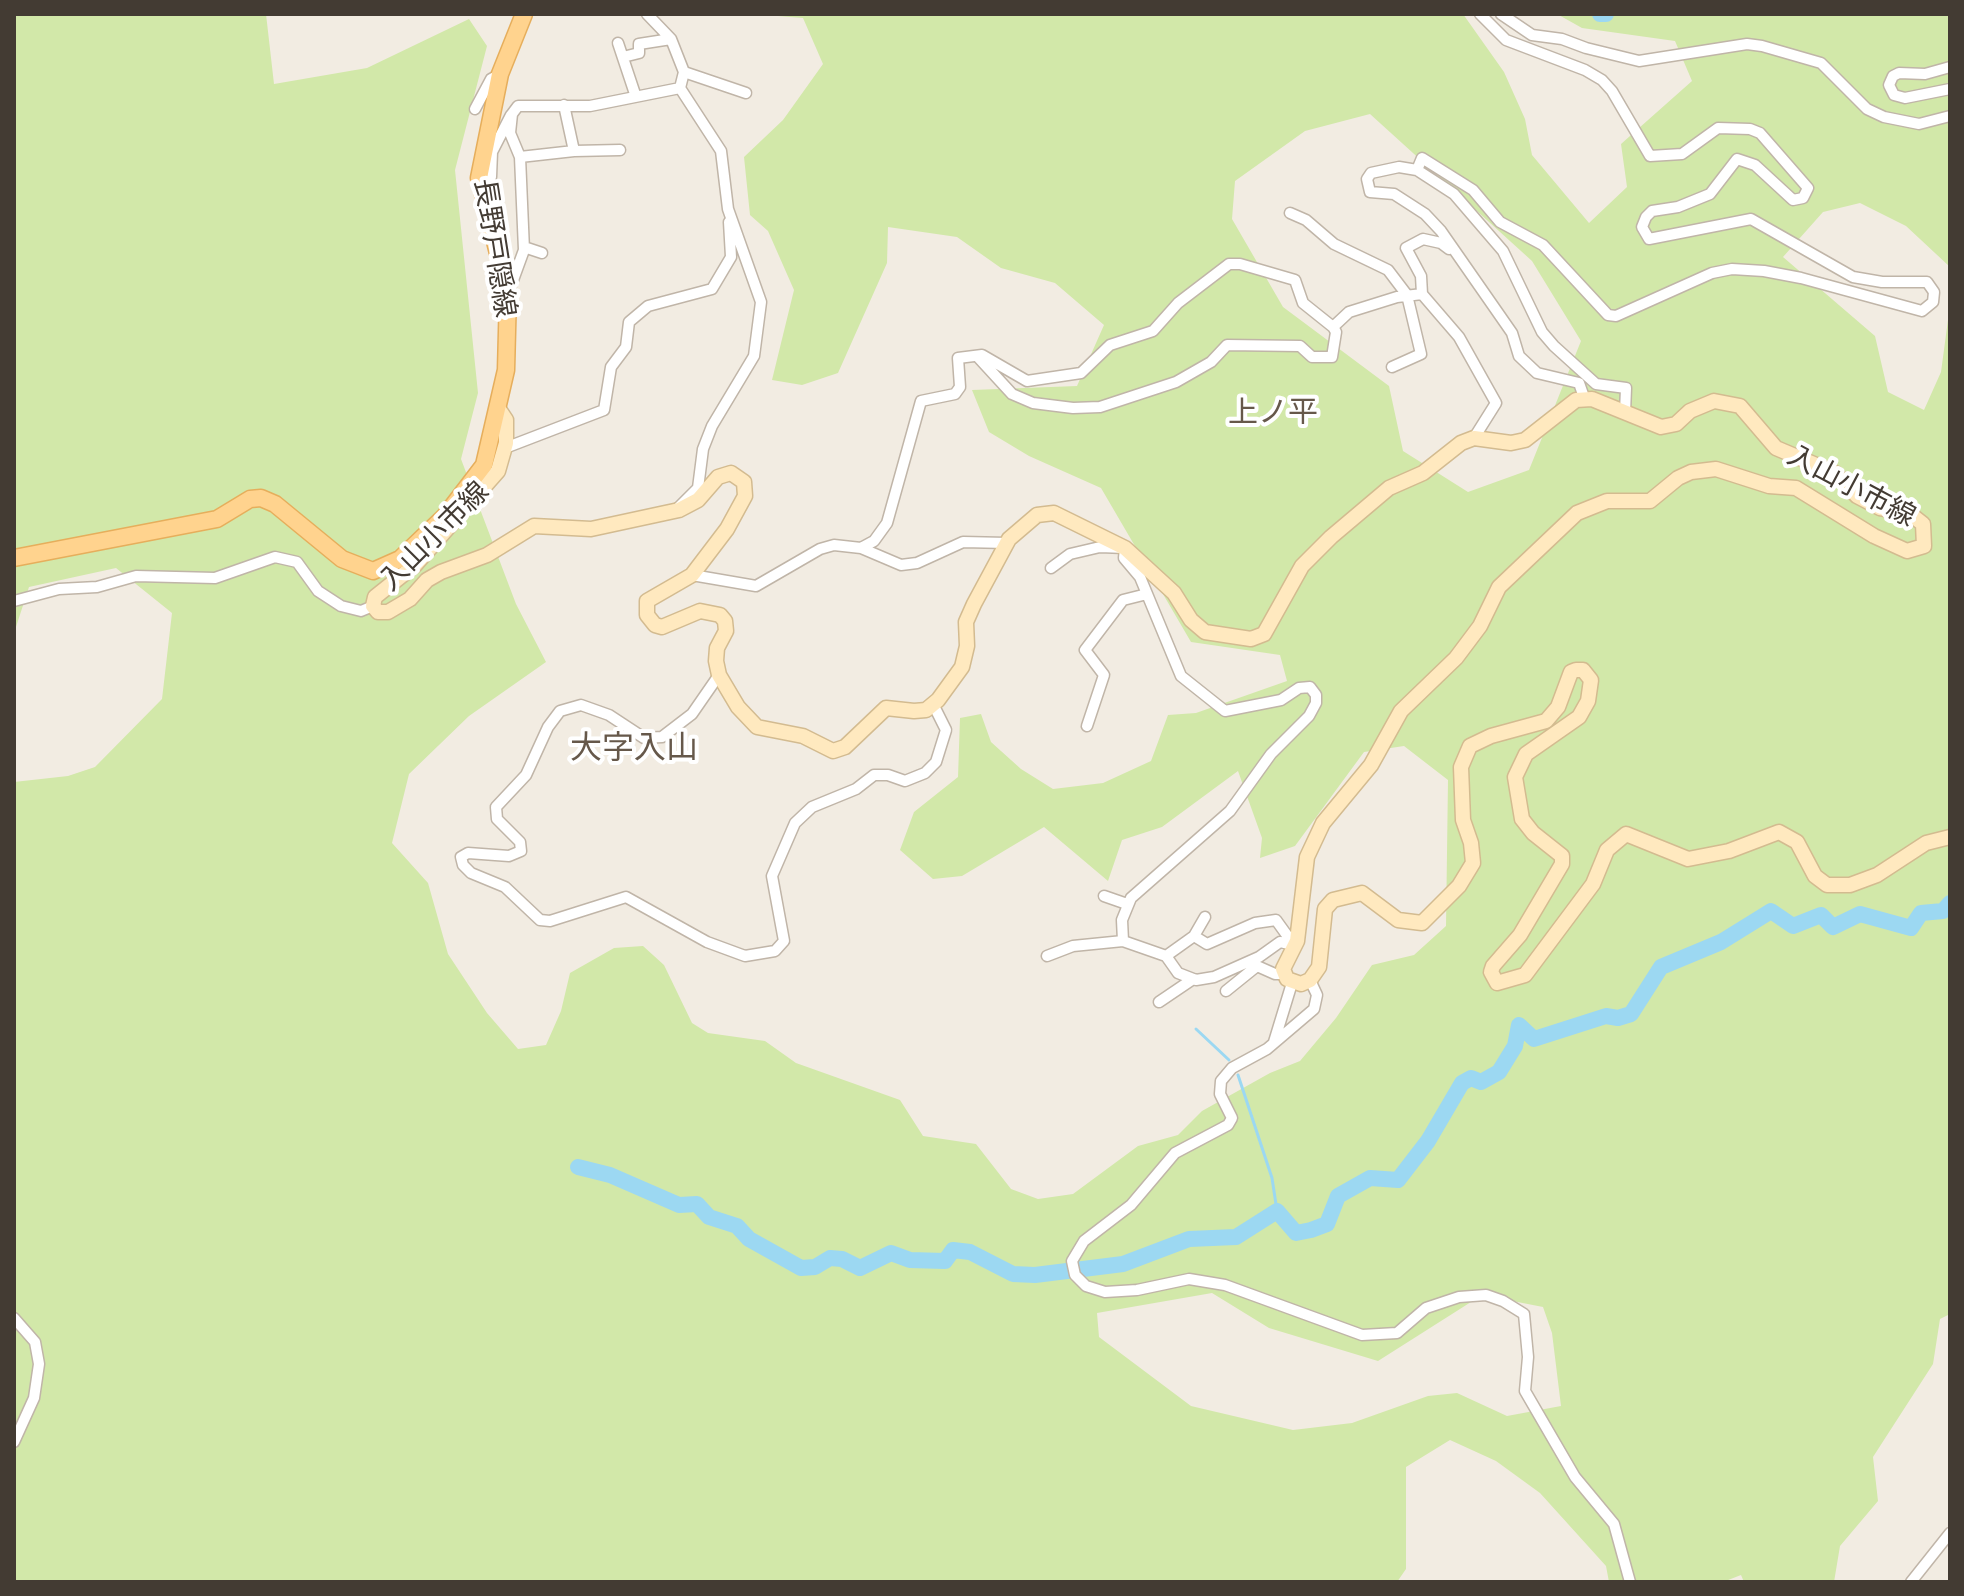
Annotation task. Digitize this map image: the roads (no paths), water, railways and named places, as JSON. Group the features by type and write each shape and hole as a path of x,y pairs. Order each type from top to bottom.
{"main road":[{"name":"長野戸隠線","path":"14,558 217,519 250,499 261,498 282,509 342,559 364,570 381,570 400,559 470,487 487,457 508,348 508,293 481,183 483,146 500,74 524,14"},
{"name":"入山小市線","path":"1288,978 1286,957 1294,945 1307,857 1323,823 1371,765 1401,711 1456,658 1472,637 1499,587 1577,513 1607,501 1650,501 1678,478 1691,472 1716,469 1769,486 1796,488 1874,536 1907,551 1924,546 1923,524 1909,513 1880,508 1857,496 1835,473 1776,448 1740,406 1714,401 1690,411 1676,424 1661,427 1585,400"},
{"path":"719,675 738,707 757,727 803,736 833,751 845,747 886,708 914,711 933,704 962,667 967,646 966,622 1007,543 1022,525 1046,512 1125,548 1174,593 1191,620 1205,632 1251,639 1264,634 1302,566 1389,488 1423,473 1474,438 1511,443 1525,440 1565,406 1585,400"},
{"name":"入山小市線","path":"498,408 506,420 505,448 498,471 482,493 415,565 375,597 373,606 378,612 388,612 410,599 434,576 487,555 534,526 591,529 679,510 698,500 718,477 731,473 744,482 745,496 727,529 692,575 647,601 647,615 655,625 662,627 700,611 720,615 726,631 717,648 719,675"},
{"path":"1288,978 1310,980 1319,967 1325,909 1333,900 1362,893 1398,920 1422,923 1459,886 1473,863 1471,843 1463,820 1461,767 1470,746 1491,736 1546,721 1558,707 1571,672 1576,670 1583,670 1591,680 1588,701 1579,717 1526,754 1515,777 1522,819 1533,833 1562,856 1562,864 1520,935 1493,966 1491,972 1497,983 1525,975 1593,884 1607,850 1626,834 1688,859 1743,846 1779,832 1797,842 1815,876 1827,885 1850,885 1877,875 1926,843 1950,837"}],"street":[{"path":"505,448 604,410 611,367 626,347 629,322 648,306 712,289 731,257 721,151 680,88 684,72 671,39 647,14"},
{"path":"1417,170 1422,158 1473,190 1500,222 1543,245 1608,315 1616,316 1712,273 1732,269 1801,278 1922,311 1933,302 1934,292 1927,282 1882,282 1853,277 1751,219 1649,239 1642,227 1652,211 1678,207 1710,194 1737,159 1755,165 1793,200 1803,198 1808,188 1760,133 1750,129 1718,128 1682,154 1650,156 1602,80 1585,70 1506,40 1480,14"},
{"path":"1501,14 1532,35 1562,39 1639,61 1747,44 1762,46 1821,63 1867,109 1884,117 1919,124 1950,116"},
{"path":"623,57 639,53 639,44 671,39"},
{"path":"618,43 635,94"},
{"path":"1950,67 1925,74 1899,73 1893,76 1889,85 1894,95 1905,98 1950,89"},
{"path":"684,72 746,93"},
{"path":"475,109 491,79 500,74"},
{"path":"481,183 491,177 492,152 518,106 590,106 635,94 644,96 680,88"},
{"path":"564,105 574,151"},
{"path":"508,293 524,247 520,157 510,133 512,114"},
{"path":"520,157 620,150"},
{"path":"1585,400 1579,383 1537,373 1519,356 1512,333 1456,250 1425,214 1394,194 1370,192 1367,179 1371,173 1399,167 1417,170 1454,194 1503,251 1542,332 1554,346 1596,384 1626,388 1625,413"},
{"path":"679,510 678,505 698,488 703,449 712,426 754,356 761,302 728,209"},
{"path":"1290,213 1306,220 1334,244 1388,270 1407,295 1421,354 1392,367"},
{"path":"1456,250 1423,239 1406,248 1421,276 1422,294 1459,337 1496,403 1474,438"},
{"path":"524,247 542,253"},
{"path":"861,548 874,541 887,523 916,410 921,401 955,394 960,387 958,358 974,353 1027,381 1081,373 1110,345 1153,331 1178,303 1229,264 1240,264 1295,280 1303,303 1336,332 1332,357 1312,357 1300,346 1227,345 1211,362 1176,382 1100,407 1073,408 1033,403 1012,394 974,353"},
{"path":"1333,327 1349,312 1407,295 1422,294"},
{"path":"692,575 756,586 820,549 834,545 861,548 894,564 908,565 963,542 1007,543"},
{"path":"1051,568 1070,554 1100,547 1125,548 1124,558 1140,577 1181,676 1225,711 1281,700 1299,688 1310,687 1316,695 1316,703 1271,754 1230,811 1127,904 1122,920 1123,941"},
{"path":"14,601 59,589 97,587 136,576 215,578 275,557 297,562 318,591 341,606 361,611 373,606"},
{"path":"1087,726 1104,675 1085,650 1123,600 1147,594"},
{"path":"719,675 692,714 662,737 644,738 609,715 581,705 560,711 548,727 531,768 496,807 497,819 516,837 521,851 509,856 468,853 461,857 463,865 471,873 505,887 540,920 550,921 626,897 707,942 745,956 775,951 783,945 783,933 773,892 773,869 795,823 812,807 856,789 874,775 888,775 905,781 925,773 936,762 946,730 933,704"},
{"path":"1104,896 1127,904"},
{"path":"1166,956 1194,936 1205,917"},
{"path":"1194,936 1207,944 1255,923 1276,920 1294,945"},
{"path":"1047,956 1073,946 1123,941 1166,956 1178,973 1193,979 1214,977 1248,962 1280,942 1294,945"},
{"path":"1226,991 1257,966 1288,978 1273,1044"},
{"path":"1159,1002 1193,979"},
{"path":"1310,980 1317,995 1314,1009 1273,1044 1232,1068 1221,1081 1220,1094 1232,1118 1228,1125 1175,1153 1131,1205 1084,1241 1072,1261 1075,1275 1086,1286 1105,1292 1137,1290 1189,1279 1225,1285 1362,1335 1397,1333 1426,1308 1459,1297 1486,1295 1503,1301 1524,1314 1528,1357 1525,1391 1575,1477 1614,1524 1630,1582"},
{"path":"14,1318 35,1342 39,1364 34,1398 14,1442"},
{"path":"1911,1582 1950,1533"}],"waterway":[{"path":"1600,14 1606,14"},
{"path":"578,1167 610,1175 679,1205 697,1204 709,1217 737,1226 749,1239 801,1268 815,1267 830,1258 842,1259 860,1268 891,1253 910,1260 945,1261 953,1250 970,1252 1013,1274 1035,1275 1123,1264 1189,1239 1236,1237 1277,1211 1296,1233 1327,1224 1338,1196 1370,1178 1398,1180 1428,1141 1462,1083 1471,1078 1481,1082 1499,1072 1515,1046 1519,1025 1534,1039 1606,1016 1618,1018 1631,1014 1661,967 1721,942 1771,911 1793,926 1821,915 1833,927 1860,914 1911,928 1921,913 1943,911 1950,903"},
{"path":"1196,1029 1229,1060"},
{"path":"1238,1075 1272,1178 1277,1211"}],"district":[{"name":"上ノ平","path":"1273,414"},
{"name":"大字入山","path":"634,749"}]}
